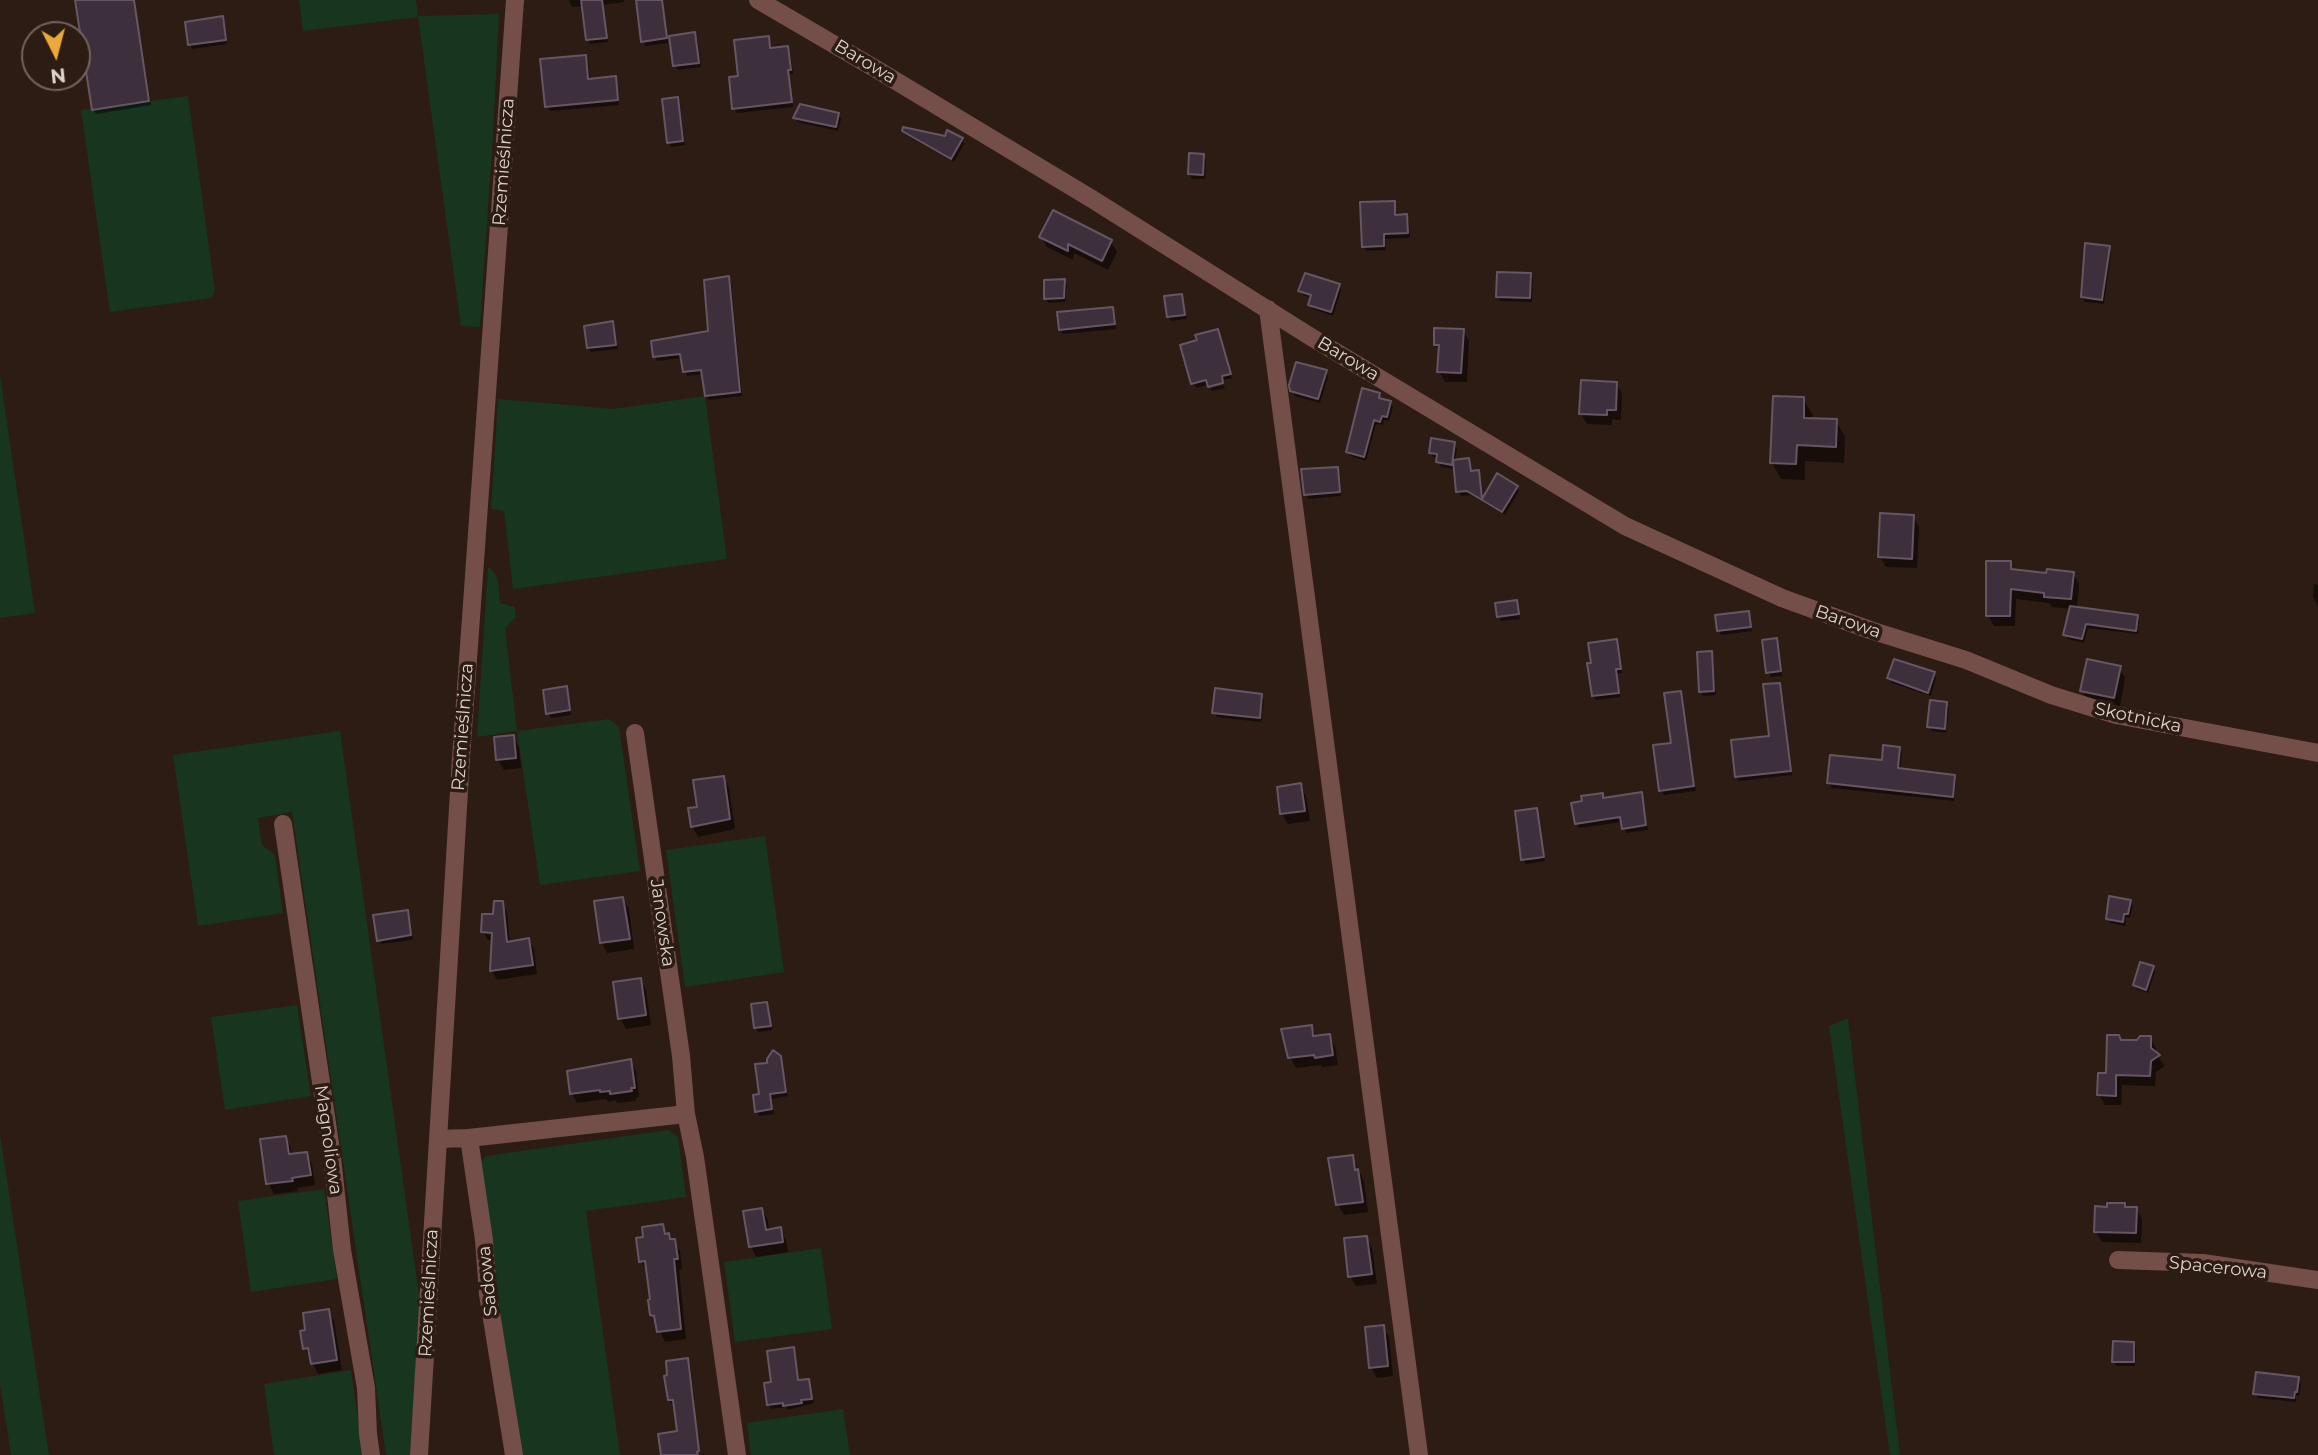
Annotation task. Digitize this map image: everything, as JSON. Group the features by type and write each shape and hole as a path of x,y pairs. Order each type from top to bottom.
{"street":[{"name":"Rzemieślnicza","path":"419,1455 461,758 515,0"},
{"name":"Barowa","path":"758,0 1081,192 1625,526 1782,598 1870,630 1966,660"},
{"path":"1268,309 1419,1455"},
{"name":"Skotnicka","path":"1966,660 2051,695 2116,715 2318,753"},
{"name":"Janowska","path":"635,733 681,1056 686,1114 695,1157 737,1455"},
{"name":"Magnoliowa","path":"283,824 332,1157 342,1250 366,1388 371,1455"},
{"path":"438,1139 469,1138 686,1114"},
{"name":"Sadowa","path":"469,1138 484,1240 490,1307 514,1455"},
{"name":"Spacerowa","path":"2118,1260 2203,1263 2318,1280"}],"green space":[{"path":"299,0 416,0 418,16 499,14 480,327 461,326 418,17 303,31"},
{"path":"188,96 215,291 211,298 110,312 81,110"},
{"path":"0,375 35,613 0,618"},
{"path":"705,396 727,559 513,589 504,511 491,509 498,399 613,409"},
{"path":"488,567 497,578 500,603 515,607 516,617 505,628 517,731 477,737"},
{"path":"609,719 619,727 640,871 540,885 517,731"},
{"path":"340,731 420,1302 410,1455 386,1455 292,812 258,818 262,845 275,855 283,913 198,926 173,755"},
{"path":"765,836 784,972 685,987 666,850"},
{"path":"297,1005 311,1096 225,1110 211,1017"},
{"path":"1848,1018 1900,1455 1890,1455 1829,1026"},
{"path":"669,1130 678,1137 686,1197 586,1211 620,1455 520,1455 480,1164 486,1156"},
{"path":"0,1134 49,1455 11,1455 0,1385"},
{"path":"324,1189 337,1279 251,1292 238,1201"},
{"path":"821,1248 832,1329 735,1342 724,1262"},
{"path":"351,1370 363,1455 274,1455 264,1384"},
{"path":"843,1409 850,1455 751,1455 747,1423"}],"building":[{"path":"75,0 134,0 149,101 92,110 89,91 91,21 78,21"},
{"path":"581,0 602,0 607,38 586,40"},
{"path":"636,0 662,0 667,38 641,42"},
{"path":"223,16 226,40 188,45 185,22"},
{"path":"695,32 699,63 673,66 669,36"},
{"path":"769,36 770,48 788,46 792,102 732,109 729,77 738,76 734,40"},
{"path":"586,55 588,79 616,76 618,100 545,107 540,59"},
{"path":"678,97 683,141 667,143 662,99"},
{"path":"800,104 839,113 836,127 793,118"},
{"path":"903,127 945,136 947,130 963,138 951,159 902,131"},
{"path":"1189,153 1204,154 1203,175 1188,174"},
{"path":"1395,201 1395,215 1407,214 1408,233 1384,234 1384,246 1362,247 1360,202"},
{"path":"1053,210 1112,240 1102,261 1068,244 1068,251 1039,237"},
{"path":"2085,243 2110,246 2102,300 2081,297"},
{"path":"1497,272 1531,273 1530,298 1496,297"},
{"path":"1305,273 1340,284 1331,312 1308,305 1311,295 1298,291"},
{"path":"729,276 740,392 705,396 701,370 683,372 680,354 653,357 651,341 708,331 704,280"},
{"path":"1065,279 1064,298 1044,299 1044,280"},
{"path":"1182,294 1185,315 1167,317 1164,296"},
{"path":"1113,307 1115,324 1059,330 1057,312"},
{"path":"613,321 616,345 587,348 584,326"},
{"path":"1434,328 1464,329 1461,373 1437,372 1439,345 1434,345"},
{"path":"1218,329 1231,374 1222,376 1223,383 1208,387 1206,380 1191,384 1180,345 1197,340 1195,335"},
{"path":"1296,362 1327,370 1318,399 1290,391 1289,385"},
{"path":"1581,380 1617,382 1616,410 1607,410 1607,415 1579,414"},
{"path":"1362,388 1380,393 1379,398 1391,401 1387,417 1382,416 1380,422 1374,420 1364,457 1346,452"},
{"path":"1773,396 1804,397 1804,418 1837,419 1836,447 1797,445 1796,464 1770,463"},
{"path":"1431,438 1455,442 1452,465 1436,462 1437,454 1429,453"},
{"path":"1469,458 1471,471 1479,470 1482,499 1497,473 1518,486 1502,512 1467,491 1456,492 1453,460"},
{"path":"1338,467 1340,492 1304,495 1301,469"},
{"path":"1880,513 1914,515 1912,559 1878,557"},
{"path":"1986,561 2011,561 2011,569 2046,573 2047,569 2074,572 2071,599 2044,597 2044,593 2011,589 2010,616 1986,616"},
{"path":"1517,600 1519,614 1497,617 1495,603"},
{"path":"2070,606 2138,615 2136,631 2086,624 2082,639 2063,635"},
{"path":"1749,611 1751,627 1717,631 1715,615"},
{"path":"1777,638 1781,671 1766,673 1762,640"},
{"path":"1617,639 1621,669 1616,669 1619,693 1592,696 1587,663 1591,663 1588,643"},
{"path":"1712,651 1714,691 1699,692 1697,652"},
{"path":"1894,659 1935,672 1928,693 1887,678"},
{"path":"2087,659 2121,666 2114,698 2080,691"},
{"path":"1780,683 1791,771 1735,777 1731,740 1769,736 1763,684"},
{"path":"567,686 570,710 546,714 543,690"},
{"path":"1215,688 1262,694 1260,718 1212,713"},
{"path":"1681,691 1694,786 1659,791 1653,745 1671,743 1664,693"},
{"path":"1930,700 1947,702 1945,729 1927,727"},
{"path":"514,735 516,758 496,760 494,737"},
{"path":"1883,745 1900,747 1898,768 1955,775 1953,797 1827,783 1830,755 1882,760"},
{"path":"724,776 730,819 691,827 688,808 697,807 693,780"},
{"path":"1301,783 1305,811 1280,814 1277,787"},
{"path":"1642,792 1646,825 1622,829 1620,817 1575,824 1571,803 1582,801 1581,796 1603,793 1603,798"},
{"path":"1537,808 1544,857 1521,860 1515,811"},
{"path":"2109,896 2131,900 2123,922 2106,919"},
{"path":"623,897 630,939 600,943 594,901"},
{"path":"494,901 503,901 507,942 529,938 533,965 490,971 492,933 481,932 482,914 493,914"},
{"path":"408,910 411,935 377,941 373,915"},
{"path":"2140,962 2154,966 2146,990 2133,985"},
{"path":"641,978 646,1015 618,1019 613,982"},
{"path":"767,1002 771,1026 754,1028 751,1004"},
{"path":"1312,1025 1313,1036 1330,1034 1333,1055 1288,1058 1281,1029"},
{"path":"2107,1035 2119,1035 2121,1040 2137,1040 2140,1036 2151,1036 2151,1048 2160,1055 2151,1061 2150,1076 2116,1075 2116,1096 2097,1095 2098,1073 2106,1073"},
{"path":"773,1050 781,1056 786,1092 770,1094 772,1109 755,1112 753,1095 759,1094 755,1064 767,1063"},
{"path":"631,1059 635,1088 631,1088 632,1091 610,1094 610,1091 600,1090 570,1094 567,1071"},
{"path":"286,1136 289,1154 307,1152 311,1175 292,1178 293,1181 266,1184 260,1139"},
{"path":"1353,1155 1363,1202 1336,1205 1328,1158"},
{"path":"2107,1203 2125,1203 2125,1207 2137,1207 2136,1233 2094,1232 2095,1206 2107,1207"},
{"path":"762,1208 766,1230 781,1227 783,1242 749,1247 743,1211"},
{"path":"663,1224 665,1234 669,1233 670,1239 675,1239 678,1259 674,1259 681,1329 657,1332 654,1316 650,1315 645,1261 639,1262 636,1238 643,1237 642,1227"},
{"path":"1367,1236 1372,1274 1348,1277 1344,1238"},
{"path":"329,1309 337,1360 311,1364 308,1348 303,1349 300,1331 305,1330 303,1313"},
{"path":"1384,1325 1388,1366 1369,1368 1365,1327"},
{"path":"2113,1341 2134,1342 2134,1362 2112,1362"},
{"path":"794,1347 798,1380 809,1379 812,1399 783,1406 783,1403 767,1405 764,1383 771,1382 767,1351"},
{"path":"688,1358 698,1455 661,1455 658,1434 677,1431 673,1400 668,1400 664,1376 667,1375 666,1361"},
{"path":"2256,1372 2299,1377 2294,1398 2253,1394"}]}
